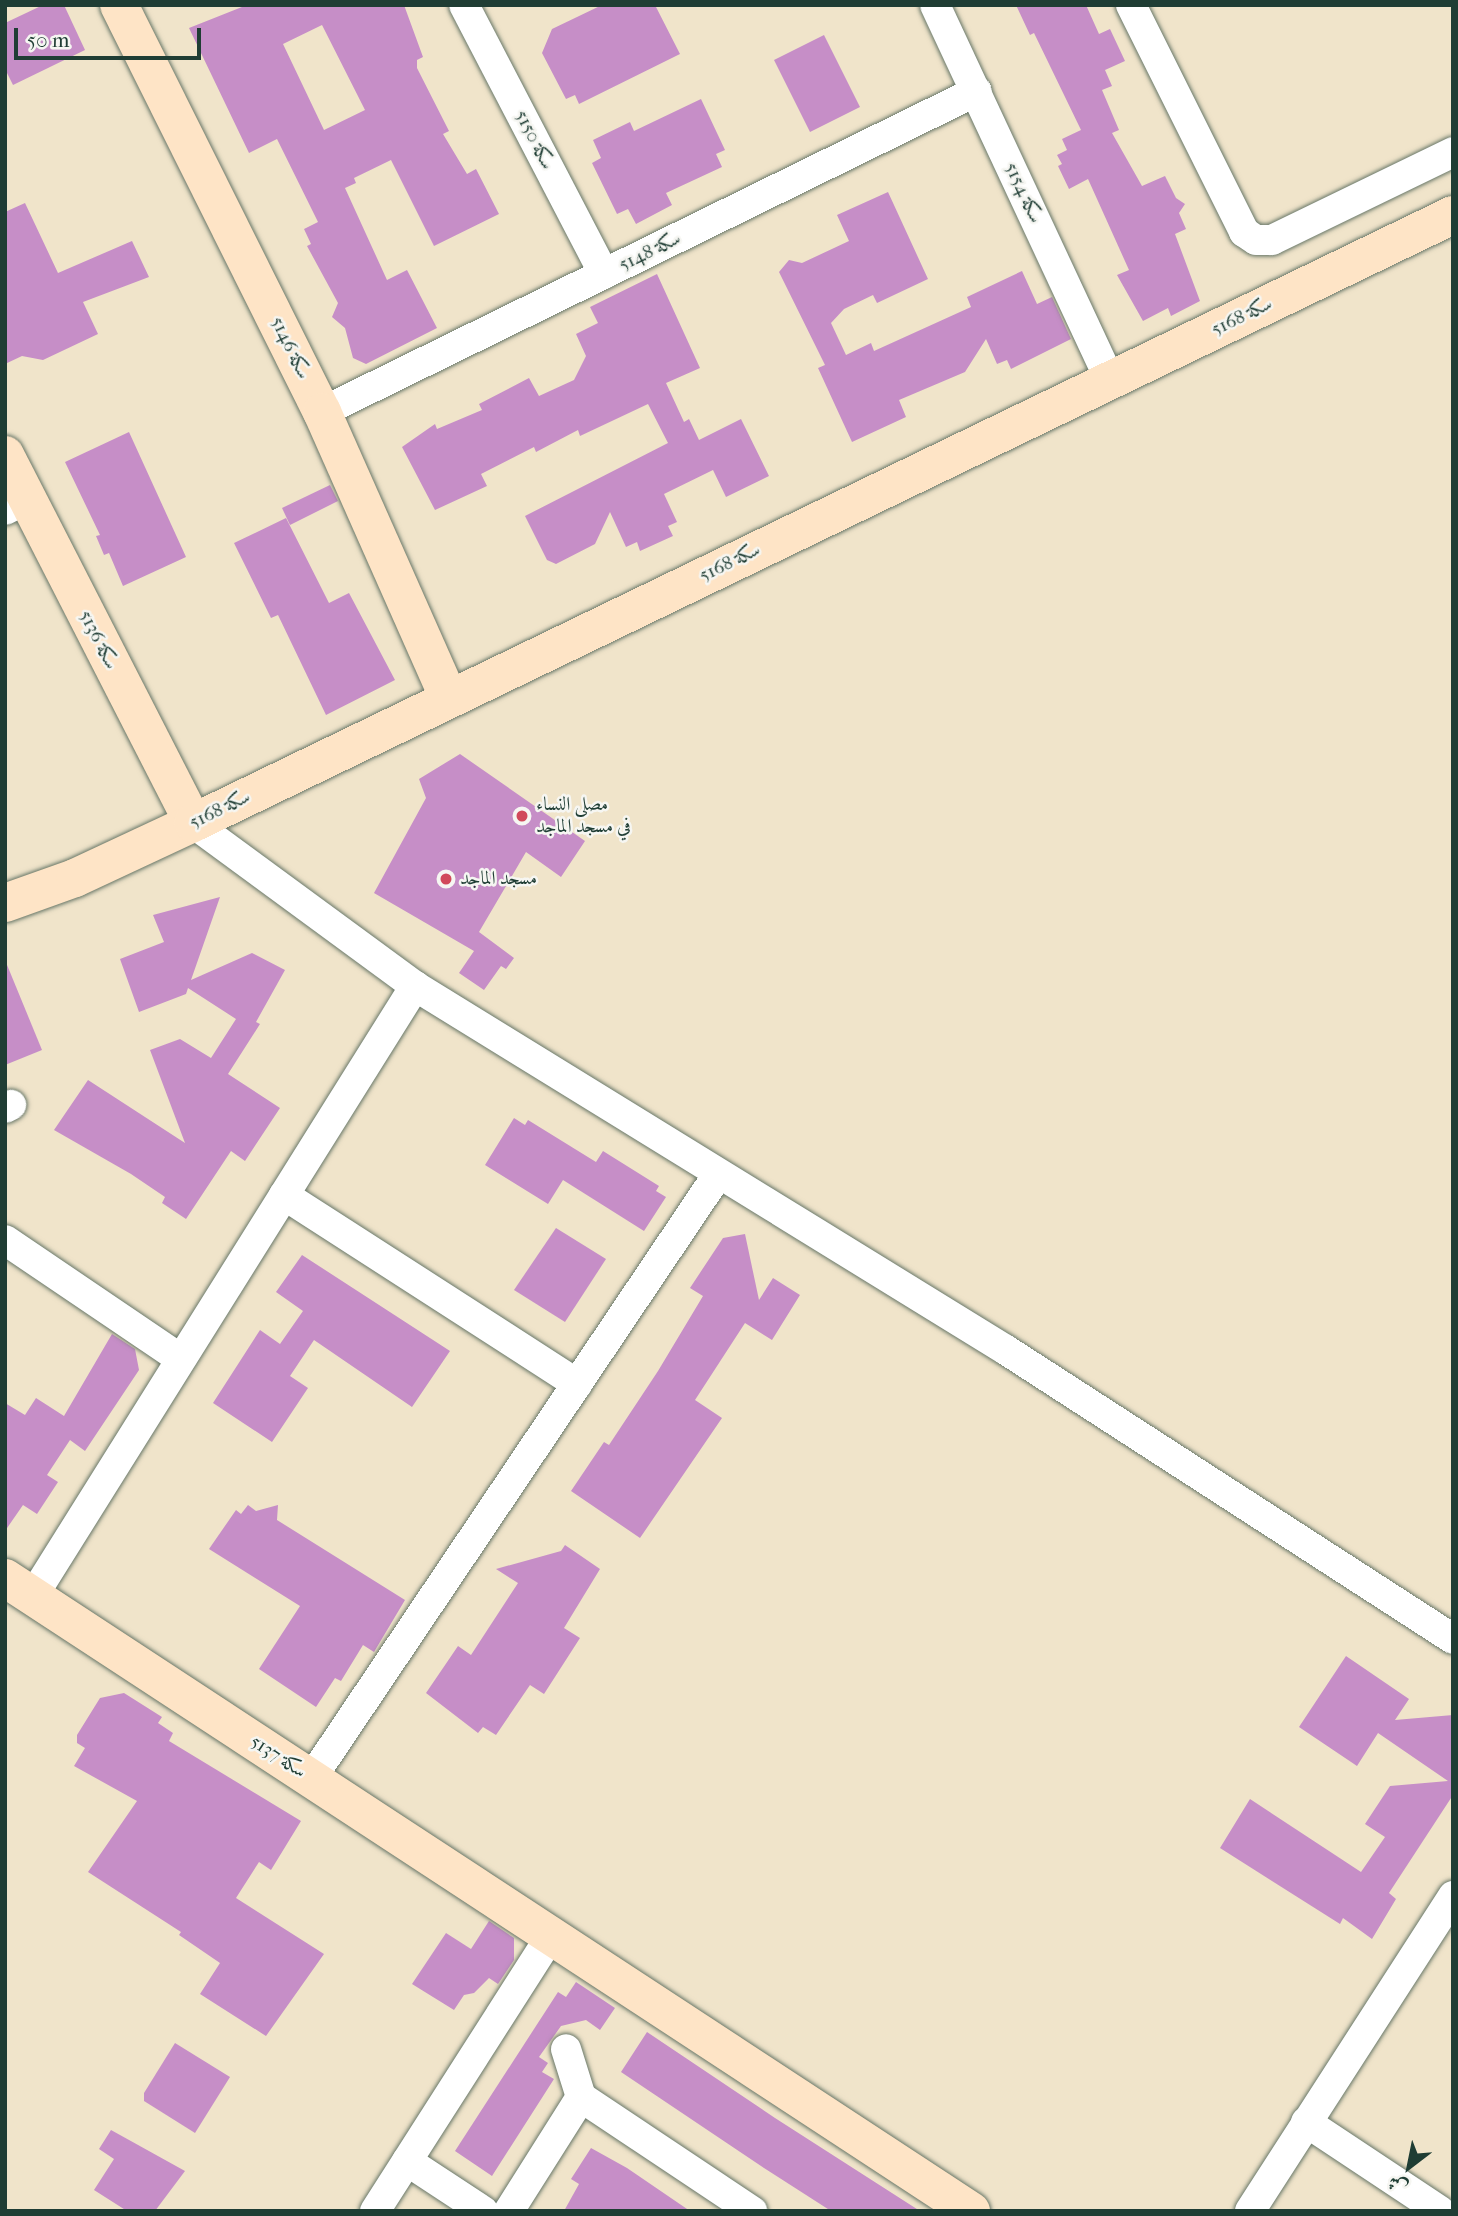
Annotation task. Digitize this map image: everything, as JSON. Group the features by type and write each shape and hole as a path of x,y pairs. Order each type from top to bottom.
{"street":[{"name":"سكة 5146","path":"119,5 322,412 449,698"},
{"name":"سكة 5154","path":"935,5 1110,381"},
{"path":"1131,5 1244,232 1256,240 1272,240 1453,152"},
{"name":"سكة 5150","path":"474,8 604,274"},
{"name":"سكة 5148","path":"322,412 977,91"},
{"name":"سكة 5168","path":"5,904 75,878 193,823 1453,215"},
{"name":"سكة 5136","path":"5,455 15,505 193,823"},
{"path":"193,823 415,986 717,1176 1006,1350 1453,1639"},
{"path":"19,1587 181,1359 415,986"},
{"path":"311,1779 717,1176"},
{"path":"284,1195 577,1384"},
{"path":"5,1240 181,1359"},
{"name":"سكة 5137","path":"19,1587 971,2211"},
{"path":"1250,2211 1453,1896"},
{"path":"375,2211 550,1937"},
{"path":"566,2049 581,2097 752,2211"},
{"path":"509,2211 581,2097"},
{"path":"1306,2122 1440,2211"},
{"path":"407,2161 483,2211"}],"building":[{"path":"43,5 64,5 85,50 13,85 5,69 5,23"},
{"path":"247,5 404,5 423,57 417,60 417,68 449,131 443,134 467,174 476,169 499,214 434,246 391,160 354,178 356,183 345,188 387,280 407,270 437,328 366,364 353,358 345,328 332,317 338,303 307,246 311,244 304,229 318,222 277,139 249,153 189,28","holes":["322,25 365,110 324,130 283,44"]},
{"path":"602,5 655,5 680,54 579,104 575,95 566,99 542,53 552,29"},
{"path":"1016,5 1086,5 1099,34 1110,29 1125,61 1105,70 1112,86 1102,90 1119,130 1112,133 1142,186 1165,176 1176,198 1185,204 1179,213 1186,229 1175,234 1200,301 1171,316 1168,308 1143,321 1117,275 1129,270 1088,179 1069,189 1058,166 1062,164 1057,155 1067,150 1062,139 1081,130 1034,33 1030,35"},
{"path":"824,35 860,107 810,132 774,60"},
{"path":"701,99 725,150 716,154 722,167 666,193 672,205 636,224 628,209 617,214 592,163 601,158 593,140 630,122 634,131"},
{"path":"888,192 928,279 877,303 873,295 844,309 831,323 846,355 871,343 874,351 971,307 967,297 1022,271 1037,304 1052,297 1071,339 1011,369 1007,360 997,364 986,339 965,372 899,400 906,417 852,442 818,368 825,365 779,272 789,260 802,263 849,241 837,215"},
{"path":"25,203 58,273 132,241 149,277 83,302 98,334 43,360 22,356 5,364 5,212"},
{"path":"657,274 700,368 666,383 684,422 689,419 699,440 741,419 769,476 726,497 713,470 664,494 677,522 668,526 673,536 640,551 637,542 626,547 610,512 595,544 556,564 547,560 525,516 668,443 648,404 580,436 578,430 536,452 534,447 481,474 487,486 435,510 402,447 435,424 437,429 482,410 479,404 529,378 539,396 574,380 586,356 576,334 598,323 590,307"},
{"path":"129,432 186,557 123,586 109,553 104,555 96,536 100,535 65,462"},
{"path":"330,485 338,501 290,525 282,508"},
{"path":"286,518 329,603 349,593 395,680 326,715 278,615 271,618 234,543"},
{"path":"460,754 585,841 561,877 526,852 479,932 514,958 506,969 501,966 484,990 459,973 474,951 374,893 426,798 419,779"},
{"path":"220,897 191,980 252,953 285,970 256,1022 260,1024 228,1074 280,1108 245,1161 231,1151 186,1219 162,1203 165,1197 131,1174 54,1130 88,1080 185,1143 150,1050 180,1039 211,1058 236,1019 188,988 186,994 139,1012 120,959 164,942 153,915"},
{"path":"5,960 42,1050 5,1065"},
{"path":"514,1118 525,1125 528,1120 596,1162 603,1151 659,1186 656,1191 666,1197 644,1231 563,1180 548,1204 485,1165"},
{"path":"556,1228 606,1259 565,1322 514,1290"},
{"path":"745,1234 759,1300 773,1278 800,1295 772,1340 745,1323 695,1400 722,1418 640,1538 571,1491 604,1442 609,1445 658,1371 703,1296 690,1288 723,1238"},
{"path":"302,1255 450,1351 412,1407 314,1340 290,1376 308,1388 272,1442 213,1403 260,1330 280,1344 303,1311 276,1292"},
{"path":"112,1334 135,1349 139,1370 85,1451 70,1440 47,1475 58,1482 37,1514 23,1505 5,1531 5,1403 25,1415 36,1398 64,1416"},
{"path":"248,1505 256,1511 278,1505 277,1520 405,1600 374,1652 363,1645 341,1681 335,1678 316,1707 259,1669 300,1606 209,1549 236,1510 241,1514"},
{"path":"565,1545 600,1569 564,1628 580,1638 544,1694 530,1685 496,1735 483,1727 478,1733 426,1693 458,1646 471,1655 518,1583 496,1569 561,1551"},
{"path":"1346,1656 1409,1699 1395,1720 1453,1715 1453,1795 1389,1893 1396,1899 1372,1939 1343,1918 1340,1924 1220,1848 1250,1799 1361,1872 1385,1837 1365,1824 1390,1786 1448,1781 1378,1733 1357,1766 1299,1727"},
{"path":"124,1693 162,1717 158,1723 173,1733 169,1741 301,1821 271,1870 259,1862 236,1898 324,1954 266,2036 200,1994 220,1963 179,1935 181,1932 88,1872 137,1801 74,1766 85,1748 77,1743 77,1735 100,1698"},
{"path":"489,1921 514,1938 514,1960 498,1984 489,1978 474,1993 464,1995 454,2010 412,1984 446,1933 471,1949"},
{"path":"576,1982 615,2008 600,2030 586,2020 561,2026 539,2057 548,2063 542,2072 554,2079 492,2176 455,2151 558,1992 566,1997"},
{"path":"647,2032 920,2211 831,2211 764,2168 621,2072"},
{"path":"175,2043 230,2077 195,2133 144,2101 144,2093"},
{"path":"111,2130 185,2171 155,2211 127,2211 94,2190 114,2159 99,2149"},
{"path":"591,2148 627,2168 690,2211 564,2211 579,2184 571,2179"}],"place":[{"name":"مصلى النساء في مسجد الماجد","path":"522,816"},
{"name":"مسجد الماجد","path":"446,879"}]}
